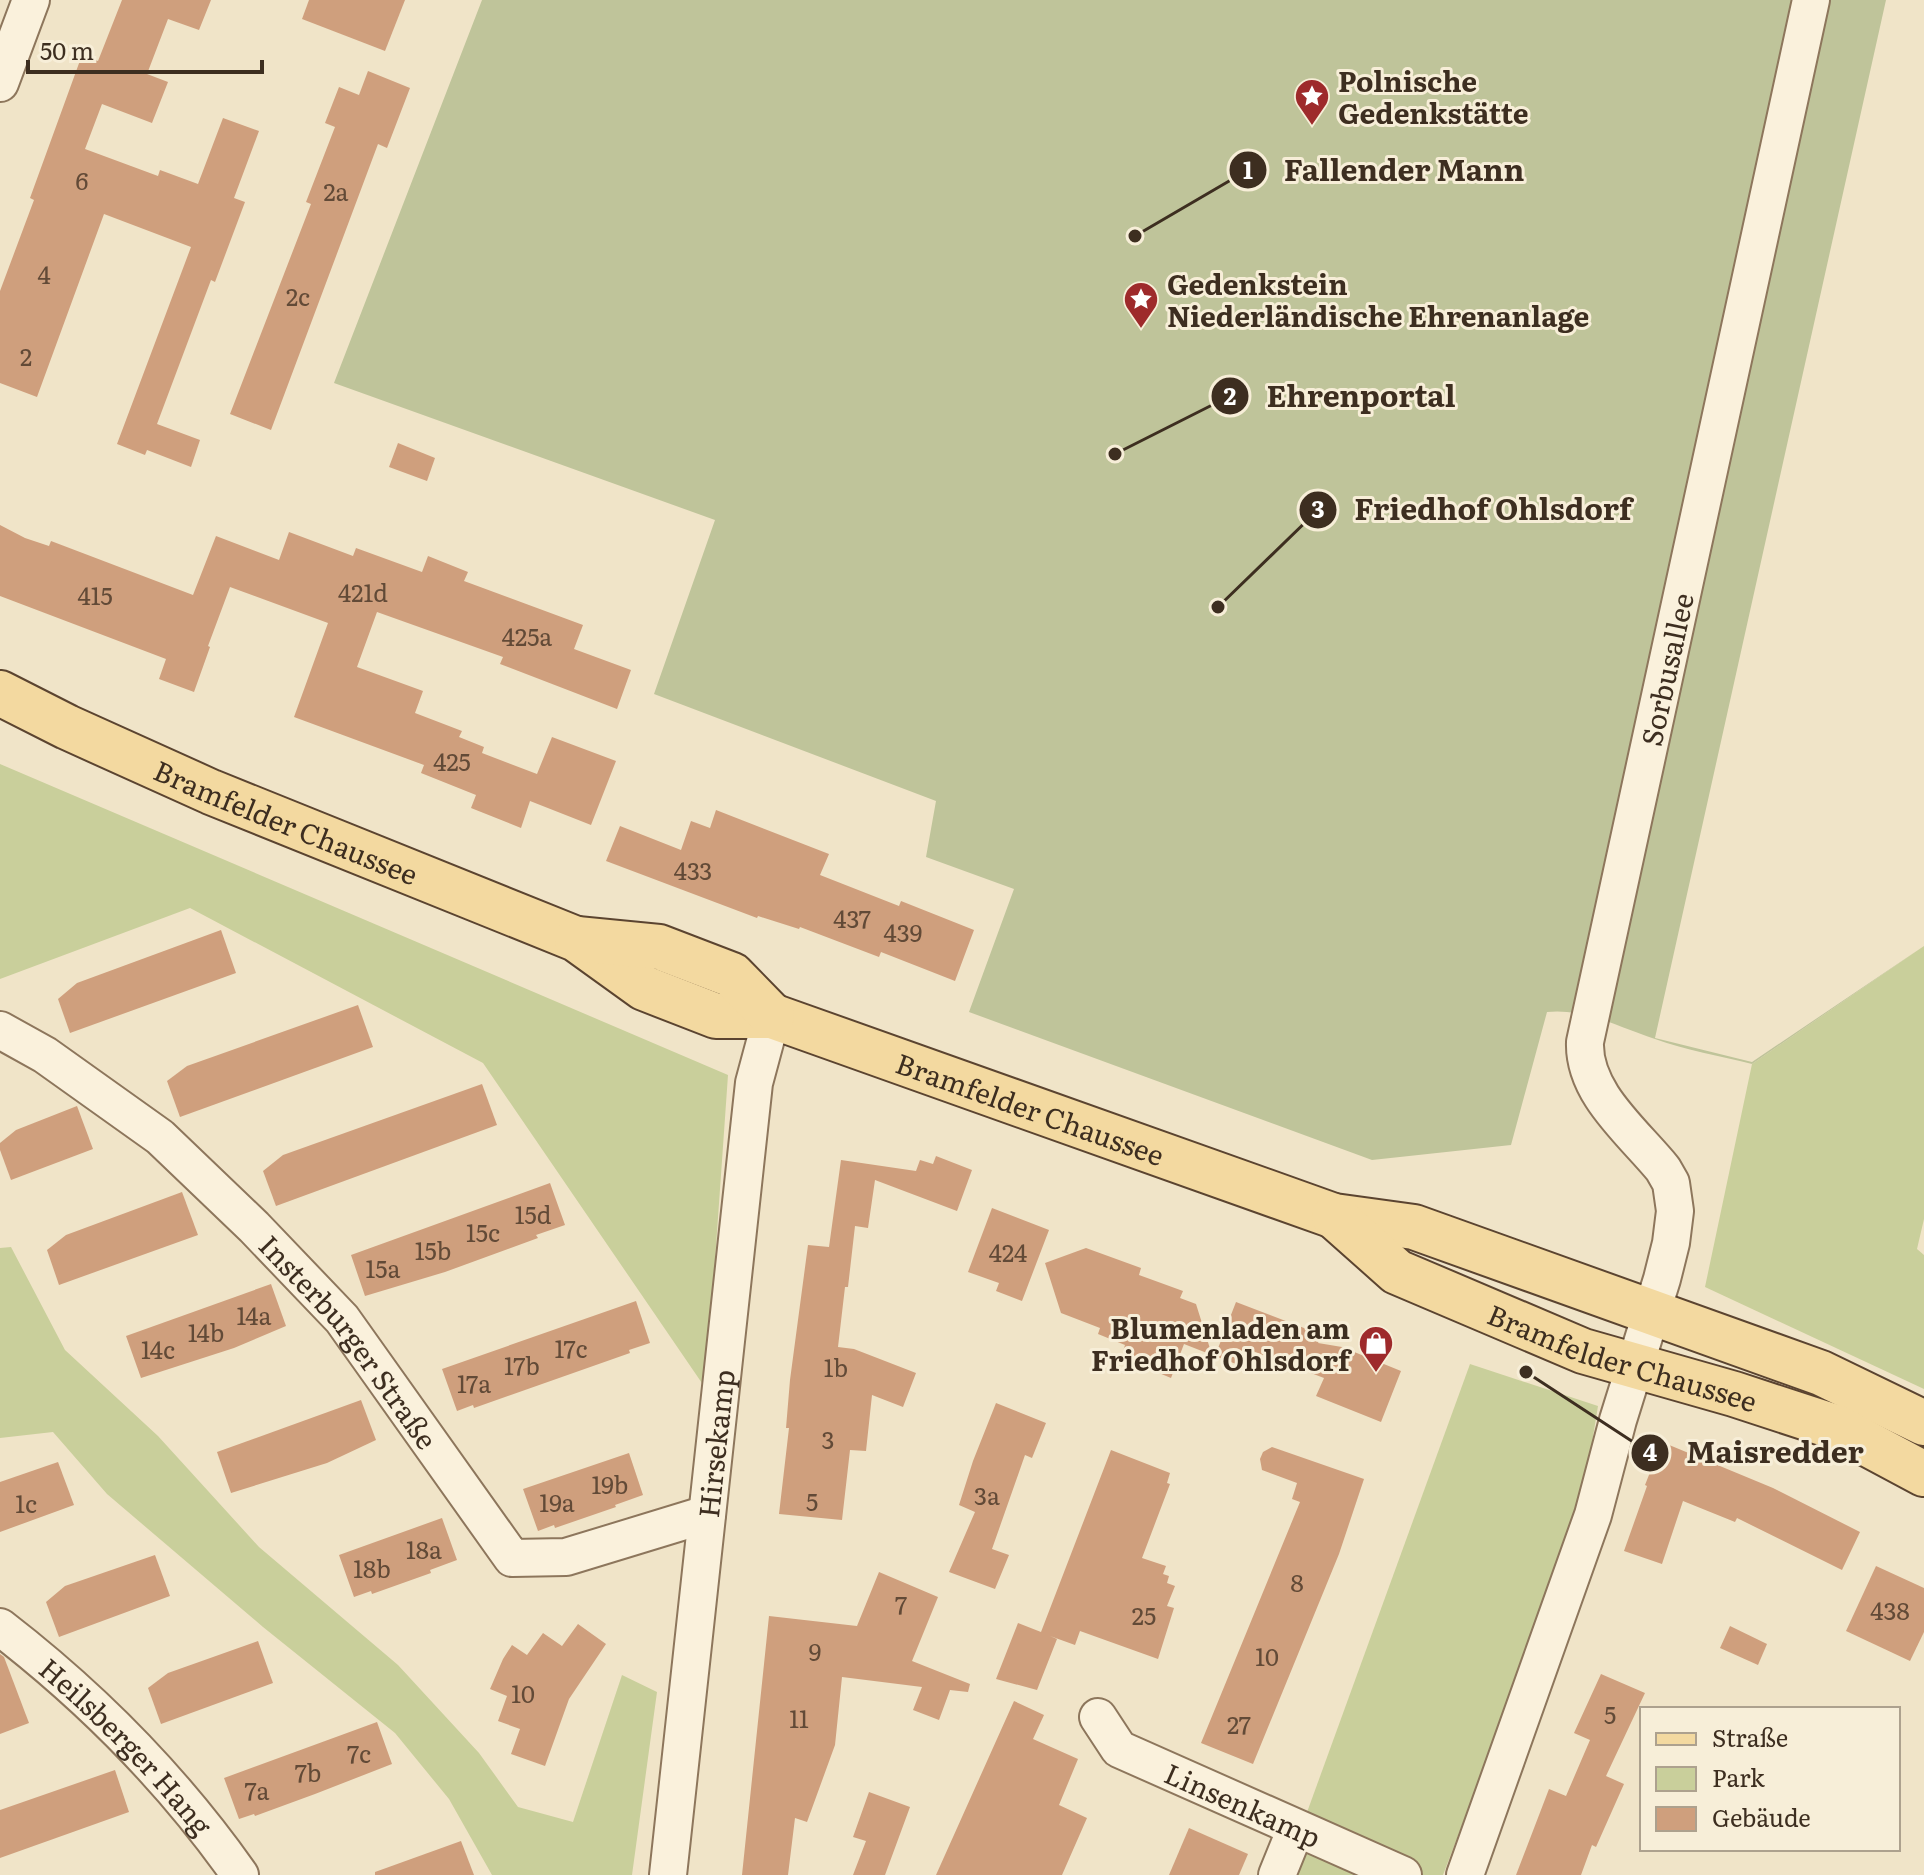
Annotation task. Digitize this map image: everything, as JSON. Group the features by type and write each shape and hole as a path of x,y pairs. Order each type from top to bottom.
{"main road":[{"name":"Bramfelder Chaussee","path":"0,693 211,792 576,939 659,947 732,975 772,1016 1334,1216 1414,1227 1821,1373 1924,1423"},
{"name":"Bramfelder Chaussee","path":"1334,1216 1397,1272 1555,1341 1838,1428 1924,1474"}],"street":[{"path":"0,83 31,0"},
{"name":"Sorbusallee","path":"1465,1875 1593,1515 1673,1233 1675,1211 1671,1183 1595,1086 1584,1057 1585,1042 1811,0"},
{"name":"Hirsekamp","path":"668,1875 754,1083 772,1016"},
{"name":"Insterburger Straße","path":"0,1030 45,1055 160,1137 254,1227 342,1319 512,1558 566,1557 707,1514"},
{"name":"Heilsberger Hang","path":"0,1627 40,1657 135,1746 217,1842 240,1875"},
{"name":"Linsenkamp","path":"1098,1717 1119,1749 1403,1875"}],"green space":[{"path":"482,0 1886,0 1655,1038 1752,1062 1924,946 1752,1064 1667,1043 1589,1016 1547,1012 1511,1145 1372,1160 969,1012 1014,889 926,857 936,801 654,694 715,520 334,383"},
{"path":"0,764 728,1075 706,1389 483,1063 190,908 0,979"},
{"path":"1924,946 1924,1219 1917,1249 1924,1255 1924,1389 1705,1287 1752,1064"},
{"path":"11,1247 65,1350 158,1436 259,1547 398,1665 479,1753 518,1807 573,1822 622,1675 657,1692 632,1875 492,1875 449,1799 395,1733 263,1627 107,1494 53,1432 0,1438 0,1248"},
{"path":"1470,1364 1598,1406 1580,1516 1443,1875 1291,1875 1306,1815"}],"building":[{"path":"122,0 211,0 199,30 168,19 147,74 168,82 152,123 102,104 85,149 158,176 160,170 198,184 223,118 259,131 234,198 245,202 215,282 211,280 157,424 200,440 191,467 147,450 145,455 117,444 191,247 104,214 37,397 0,383 0,291 82,55 98,61"},
{"path":"309,0 405,0 385,51 302,19"},
{"path":"368,71 410,88 387,148 378,144 271,430 230,414 311,204 306,202 335,127 325,123 339,87 359,95"},
{"path":"398,443 435,458 427,481 389,467"},
{"path":"0,525 25,538 49,546 51,541 193,595 216,536 279,560 289,532 353,556 356,548 422,572 428,556 468,572 464,581 583,625 574,649 631,670 617,709 500,664 503,657 377,612 357,667 423,691 415,713 462,731 459,737 484,747 482,753 537,774 552,737 616,761 591,825 530,801 521,828 471,808 476,795 421,773 424,765 294,717 328,623 230,587 194,692 159,679 166,659 0,596"},
{"path":"716,810 829,854 820,875 899,906 901,901 974,930 955,981 881,952 879,957 800,927 757,918 606,861 620,826 681,850 691,821 710,828"},
{"path":"221,930 236,973 70,1033 58,999 77,983"},
{"path":"358,1005 373,1047 180,1117 167,1081 187,1066"},
{"path":"482,1084 497,1125 276,1206 263,1171 283,1155"},
{"path":"77,1106 93,1149 11,1180 0,1143 16,1130"},
{"path":"936,1156 972,1170 957,1211 875,1180 868,1228 855,1226 848,1287 845,1287 838,1347 854,1349 916,1373 903,1407 872,1395 866,1451 850,1450 842,1520 779,1514 789,1428 786,1428 790,1380 808,1245 829,1247 841,1160 916,1171 920,1160 933,1164"},
{"path":"550,1183 565,1225 445,1272 365,1296 351,1255"},
{"path":"182,1192 198,1235 59,1285 47,1250 66,1235"},
{"path":"992,1208 1049,1230 1022,1301 996,1291 999,1283 968,1272"},
{"path":"1086,1248 1141,1268 1139,1275 1183,1291 1180,1298 1196,1304 1212,1355 1184,1344 1171,1378 1142,1366 1139,1358 1123,1351 1125,1345 1098,1334 1100,1328 1061,1313 1045,1263"},
{"path":"271,1284 286,1326 234,1348 141,1378 126,1336"},
{"path":"636,1301 650,1343 629,1350 630,1353 474,1408 473,1405 457,1411 442,1369"},
{"path":"1236,1302 1304,1328 1321,1337 1318,1343 1342,1347 1401,1371 1381,1422 1316,1396 1324,1378 1250,1350 1244,1367 1215,1356"},
{"path":"361,1400 376,1440 327,1463 231,1493 217,1452"},
{"path":"996,1403 1046,1423 1032,1458 1025,1455 992,1549 1009,1555 995,1589 949,1572 975,1512 959,1505"},
{"path":"1662,1442 1773,1488 1860,1532 1842,1570 1737,1518 1735,1522 1683,1501 1662,1564 1624,1551"},
{"path":"1272,1447 1364,1479 1339,1554 1253,1764 1201,1743 1300,1502 1292,1499 1297,1483 1262,1470 1260,1459 1263,1452"},
{"path":"1111,1450 1170,1473 1167,1483 1170,1484 1142,1558 1166,1566 1163,1574 1169,1576 1167,1583 1175,1586 1167,1606 1174,1608 1158,1659 1080,1631 1075,1645 1050,1636 1057,1639 1037,1690 996,1679 1018,1623 1041,1632"},
{"path":"629,1453 643,1495 555,1528 554,1525 538,1531 523,1489"},
{"path":"58,1462 74,1505 0,1532 0,1482"},
{"path":"442,1518 457,1560 430,1570 431,1573 372,1594 371,1591 354,1597 339,1555"},
{"path":"155,1555 170,1596 59,1637 46,1602 65,1586"},
{"path":"1876,1566 1924,1588 1924,1632 1910,1661 1846,1631"},
{"path":"879,1572 938,1597 912,1661 970,1684 968,1692 950,1690 939,1720 913,1710 922,1687 842,1677 835,1745 807,1822 795,1818 788,1875 742,1875 769,1616 857,1626"},
{"path":"578,1624 606,1644 569,1699 545,1766 511,1754 520,1729 498,1721 507,1696 490,1689 503,1659 512,1645 527,1655 543,1633 562,1646"},
{"path":"1730,1626 1767,1644 1758,1665 1720,1648"},
{"path":"258,1641 273,1683 161,1724 148,1688 168,1673"},
{"path":"0,1654 4,1657 29,1723 0,1734"},
{"path":"1601,1674 1645,1693 1606,1776 1624,1784 1596,1847 1592,1845 1581,1875 1516,1875 1549,1789 1566,1796 1590,1740 1574,1733"},
{"path":"1014,1701 1044,1715 1033,1739 1078,1759 1059,1805 1087,1818 1062,1875 936,1875"},
{"path":"377,1722 392,1764 255,1816 239,1819 224,1778"},
{"path":"115,1770 129,1812 0,1858 0,1810"},
{"path":"869,1792 910,1807 885,1875 853,1875 866,1841 853,1837"},
{"path":"1189,1828 1248,1854 1239,1875 1169,1875"},
{"path":"461,1841 474,1875 375,1875 375,1872"}],"place":[{"name":"Polnische Gedenkstätte","path":"1312,127"},
{"name":"Fallender Mann","path":"1135,236"},
{"name":"Gedenkstein Niederländische Ehrenanlage","path":"1141,330"},
{"name":"Ehrenportal","path":"1115,454"},
{"name":"Friedhof Ohlsdorf","path":"1218,607"},
{"name":"Maisredder","path":"1526,1372"},
{"name":"Blumenladen am Friedhof Ohlsdorf","path":"1376,1374"}]}
